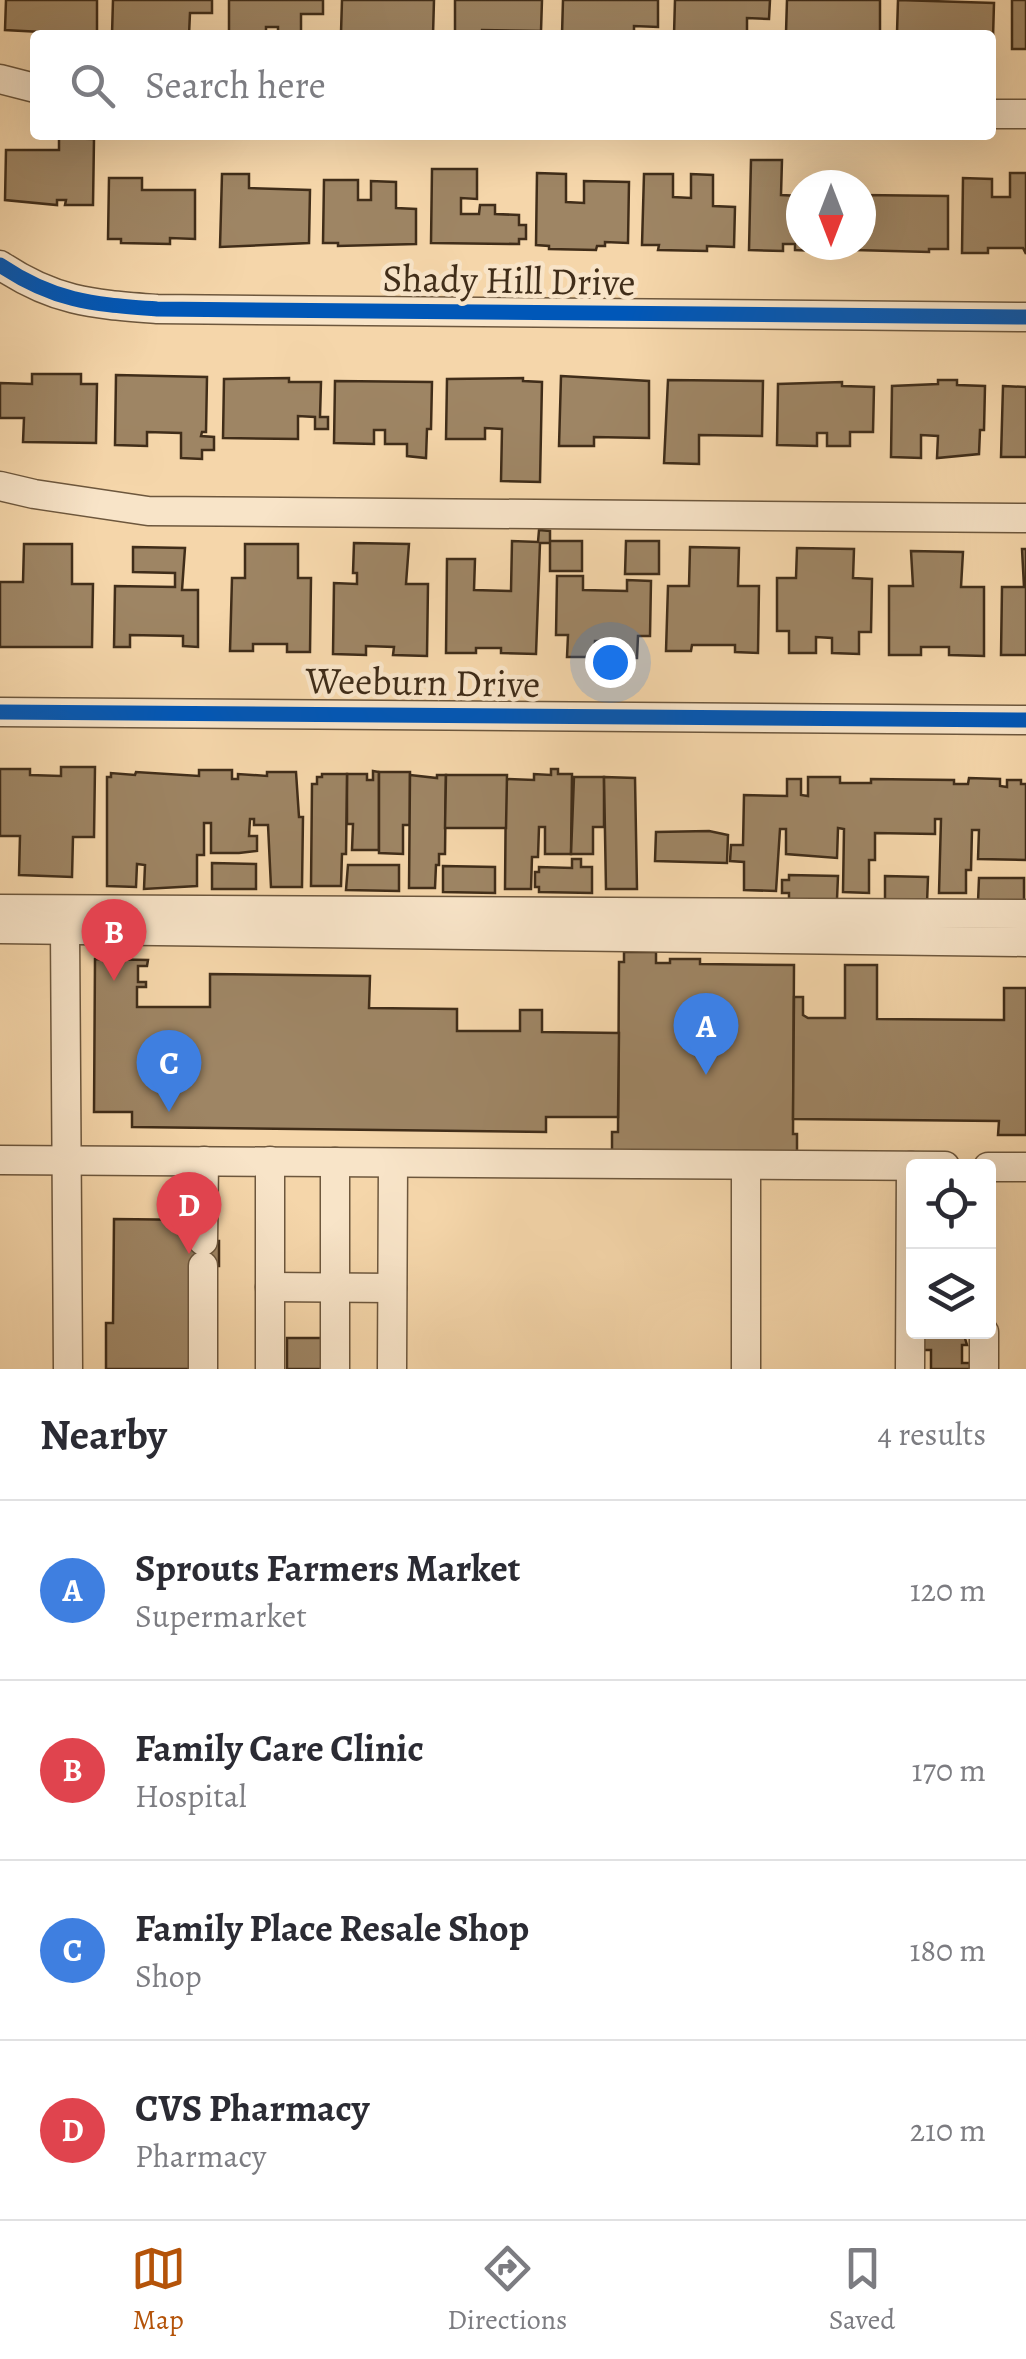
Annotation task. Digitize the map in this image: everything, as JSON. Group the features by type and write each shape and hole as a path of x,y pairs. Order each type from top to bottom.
{"street":[{"path":"0,79 30,87"},
{"path":"996,114 1026,114"},
{"name":"Shady Hill Drive","path":"0,266 64,299 157,309 1026,317"},
{"path":"0,486 148,510 1026,518"},
{"name":"Weeburn Drive","path":"0,712 1026,720"},
{"path":"0,908 1026,914"},
{"path":"0,929 1026,942"},
{"path":"66,930 68,1369"},
{"path":"0,1160 906,1166"},
{"path":"202,1369 204,1161"},
{"path":"270,1162 270,1369"},
{"path":"335,1162 335,1369"},
{"path":"392,1369 393,1163"},
{"path":"746,1165 746,1369"},
{"path":"996,1167 1026,1167"},
{"path":"910,1369 911,1249"},
{"path":"270,1287 392,1288"},
{"path":"984,1339 984,1369"}],"building":[{"path":"6,0 97,0 97,30 5,30"},
{"path":"113,0 212,0 212,13 190,13 189,30 112,30"},
{"path":"229,0 323,0 323,14 301,14 301,30 229,30"},
{"path":"342,0 434,0 433,30 341,30"},
{"path":"455,0 542,0 541,30 455,30"},
{"path":"563,0 658,0 658,27 562,30"},
{"path":"675,0 770,0 769,19 747,18 747,30 674,30"},
{"path":"787,0 880,0 880,30 786,30"},
{"path":"898,0 994,3 993,30 897,30"},
{"path":"1012,0 1026,0 1026,49 1012,49"},
{"path":"59,140 94,140 93,205 65,205 66,200 57,200 57,205 5,200 6,150 59,150"},
{"path":"751,160 782,160 786,244 783,251 749,250"},
{"path":"432,169 477,169 477,199 461,198 461,214 479,214 480,205 495,205 495,214 519,215 519,225 526,225 526,239 519,239 519,244 431,243"},
{"path":"537,173 566,174 566,202 584,203 584,181 629,182 628,243 605,242 596,250 536,245"},
{"path":"1010,173 1026,173 1026,254 1023,248 962,253 963,178 992,179 992,197 1010,197"},
{"path":"222,174 249,174 249,188 310,190 309,243 220,247"},
{"path":"644,174 673,174 673,197 691,198 691,174 713,175 713,206 735,207 734,247 658,250 659,245 642,245"},
{"path":"109,178 142,178 142,190 195,190 195,239 170,238 170,244 108,239"},
{"path":"324,180 358,180 358,200 371,200 371,181 396,182 396,208 416,209 416,244 323,243"},
{"path":"876,195 948,196 948,249 876,251"},
{"path":"32,374 81,374 81,384 97,384 96,443 23,442 24,418 0,418 0,383 32,384"},
{"path":"116,375 207,377 206,432 201,436 214,437 214,450 202,450 202,459 181,458 181,433 147,432 147,446 115,445"},
{"path":"561,376 649,381 649,438 594,437 594,446 559,446"},
{"path":"289,378 289,382 321,382 320,417 328,417 328,429 315,429 315,417 298,416 298,439 223,438 224,379"},
{"path":"523,378 542,382 540,482 501,481 502,429 485,428 485,439 446,439 447,379"},
{"path":"668,380 763,381 762,436 699,435 699,464 664,463"},
{"path":"938,380 985,386 979,454 937,458 938,436 921,435 921,458 891,457 892,386 938,384"},
{"path":"335,381 432,382 426,458 407,456 407,444 385,444 385,430 374,430 374,444 334,443"},
{"path":"842,382 842,386 874,387 873,432 850,432 850,446 827,446 827,433 817,433 817,446 777,445 778,384"},
{"path":"1003,386 1026,387 1026,457 1001,457"},
{"path":"539,530 550,531 550,541 582,541 582,571 550,571 550,543 540,543 536,654 501,653 501,648 446,653 447,559 475,559 474,590 511,591 512,541 538,542"},
{"path":"626,541 659,541 659,574 625,574"},
{"path":"354,543 409,544 406,584 428,584 427,656 393,655 394,647 366,646 366,655 333,654 334,583 357,584 357,573 353,573"},
{"path":"24,544 72,544 72,584 93,584 92,647 0,647 0,582 23,582"},
{"path":"245,544 298,544 298,578 311,578 310,652 287,652 287,644 253,644 253,651 230,651 232,578 245,578"},
{"path":"133,547 185,548 182,590 198,590 198,647 183,646 183,636 130,635 130,647 114,647 115,586 175,587 175,573 133,572"},
{"path":"690,547 739,548 738,586 759,586 758,653 735,652 735,645 692,645 691,651 666,651 668,586 689,586"},
{"path":"797,548 854,549 853,578 872,579 871,632 859,632 859,654 832,653 832,638 816,637 816,653 789,653 789,631 777,631 777,578 796,578"},
{"path":"1022,549 1026,549 1026,655 1001,655 1002,587 1024,587"},
{"path":"911,551 963,552 961,587 984,587 984,656 949,655 949,647 921,647 921,655 889,655 889,586 913,586"},
{"path":"557,576 583,576 583,590 627,591 627,580 651,581 650,636 638,636 637,658 611,658 611,641 595,641 594,657 567,657 568,635 556,635"},
{"path":"61,767 95,767 94,837 73,837 72,877 19,875 20,836 0,836 0,769 30,769 30,775 61,776"},
{"path":"551,769 558,769 558,774 572,774 571,854 545,854 545,827 539,827 538,857 532,857 531,889 505,889 506,779 534,780 534,774 551,775"},
{"path":"199,770 232,770 232,779 238,779 238,774 296,772 299,817 303,817 302,887 271,887 268,825 254,825 254,819 250,819 249,836 257,836 257,851 239,853 211,853 211,823 204,823 204,855 197,855 197,886 144,889 145,865 137,864 136,887 107,886 107,777 111,773 136,772 199,776"},
{"path":"373,771 379,772 379,850 352,850 353,824 347,824 347,774 367,774 367,780 373,780"},
{"path":"379,772 410,772 410,825 403,825 403,854 379,853"},
{"path":"347,774 346,854 342,854 341,886 311,886 312,784 317,784 317,777"},
{"path":"410,775 446,775 445,854 439,854 435,888 409,888"},
{"path":"446,775 507,775 506,828 445,828"},
{"path":"574,777 604,777 604,827 593,827 593,854 571,854"},
{"path":"604,777 635,778 637,889 606,889"},
{"path":"808,777 840,777 840,783 871,783 871,779 954,780 954,784 968,784 969,778 1000,779 1000,786 1007,787 1007,780 1021,780 1021,784 1026,784 1026,860 978,859 979,830 972,830 966,893 939,893 941,819 935,819 935,834 875,833 875,860 869,860 869,893 843,892 844,829 838,828 837,858 786,854 786,829 780,829 776,891 744,890 744,862 730,861 731,845 743,845 744,795 787,796 787,779 801,779 801,795 808,796"},
{"path":"709,831 728,835 727,863 655,861 656,832"},
{"path":"572,859 581,859 581,867 592,867 592,893 539,892 535,872 539,872 539,867 572,868"},
{"path":"212,863 256,864 256,889 212,889"},
{"path":"348,865 399,865 399,891 346,890"},
{"path":"443,866 495,867 495,893 443,892"},
{"path":"789,875 838,876 837,899 789,901 789,893 782,893 782,880 789,880"},
{"path":"885,876 928,877 927,903 885,902"},
{"path":"979,878 1024,878 1024,903 978,902"},
{"path":"624,952 656,952 656,963 700,959 700,964 794,965 793,1134 797,1134 797,1154 612,1152 612,1132 618,1132 619,962 624,962"},
{"path":"95,959 148,960 147,966 138,966 138,982 146,982 146,987 137,987 137,1007 210,1007 210,974 370,976 369,1008 457,1009 457,1031 520,1031 520,1010 542,1010 542,1032 619,1033 618,1117 546,1117 546,1132 132,1127 132,1112 94,1112"},
{"path":"845,965 877,965 877,1019 1004,1020 1004,988 1026,988 1026,1135 998,1135 999,1121 793,1119 794,997 803,997 803,1015 808,1018 845,1018"},
{"path":"114,1219 199,1220 199,1241 219,1241 219,1266 198,1266 197,1369 106,1369 106,1323 113,1323"},
{"path":"287,1338 326,1338 326,1369 287,1369"},
{"path":"920,1339 965,1339 962,1363 970,1363 970,1369 931,1369 931,1350 921,1350"}],"cycle path":[{"path":"0,265 57,294 157,309 1026,317"},
{"path":"0,712 1026,720"}],"place":[{"name":"Family Care Clinic","path":"114,981"},
{"name":"Sprouts Farmers Market","path":"706,1075"},
{"name":"Family Place Resale Shop","path":"169,1112"},
{"name":"CVS Pharmacy","path":"189,1254"}]}
